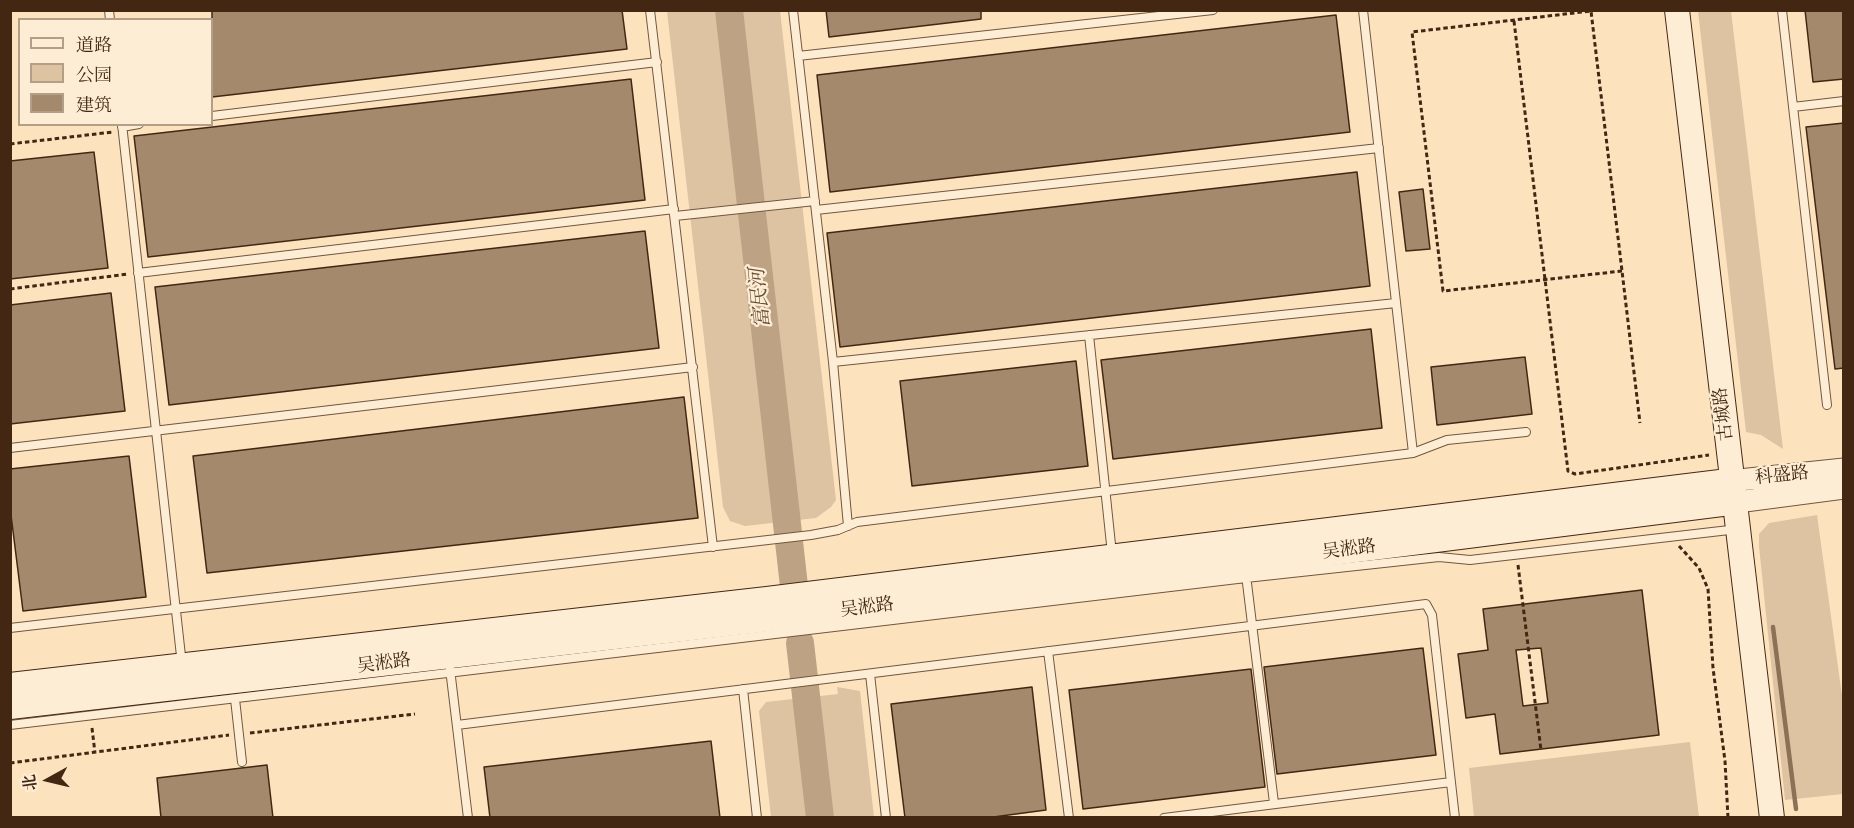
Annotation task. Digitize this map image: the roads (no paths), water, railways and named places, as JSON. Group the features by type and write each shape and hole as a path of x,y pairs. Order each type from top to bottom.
{"main road":[{"name":"古城路","path":"1667,10 1717,454 1727,492"},
{"name":"古城路","path":"1677,10 1727,492 1772,818"},
{"name":"吴淞路","path":"10,707 1244,561 1727,492"},
{"name":"古城路","path":"1732,529 1758,818"},
{"name":"吴淞路","path":"10,686 182,665 448,655 1112,557 1244,561"}],"street":[{"name":"科盛路","path":"1727,492 1844,469"},
{"name":"科盛路","path":"1727,492 1844,489"}],"lane":[{"path":"650,10 713,547"},
{"path":"793,10 833,362 848,526"},
{"path":"798,56 1213,10"},
{"path":"1363,10 1413,453"},
{"path":"1782,10 1827,405"},
{"path":"213,116 657,62"},
{"path":"1793,107 1844,101"},
{"path":"122,127 182,665"},
{"path":"138,273 675,212 708,212 785,204 815,206 1379,148"},
{"path":"833,362 1396,303"},
{"path":"1089,335 1112,557"},
{"path":"10,448 693,367"},
{"path":"10,628 811,535 857,522 1413,453 1447,440 1526,432"},
{"path":"1274,803 1244,561 1439,557 1470,560 1732,529"},
{"path":"457,725 1426,604 1432,615 1455,818"},
{"path":"1048,651 1069,818"},
{"path":"10,725 235,699 448,655 468,818"},
{"path":"870,674 886,818"},
{"path":"743,689 757,818"},
{"path":"235,699 242,762"},
{"path":"1164,818 1451,782"}],"waterway":[{"name":"富民河","path":"729,10 794,586"},
{"path":"1773,627 1796,809"},
{"name":"富民河","path":"800,643 820,818"}]}
